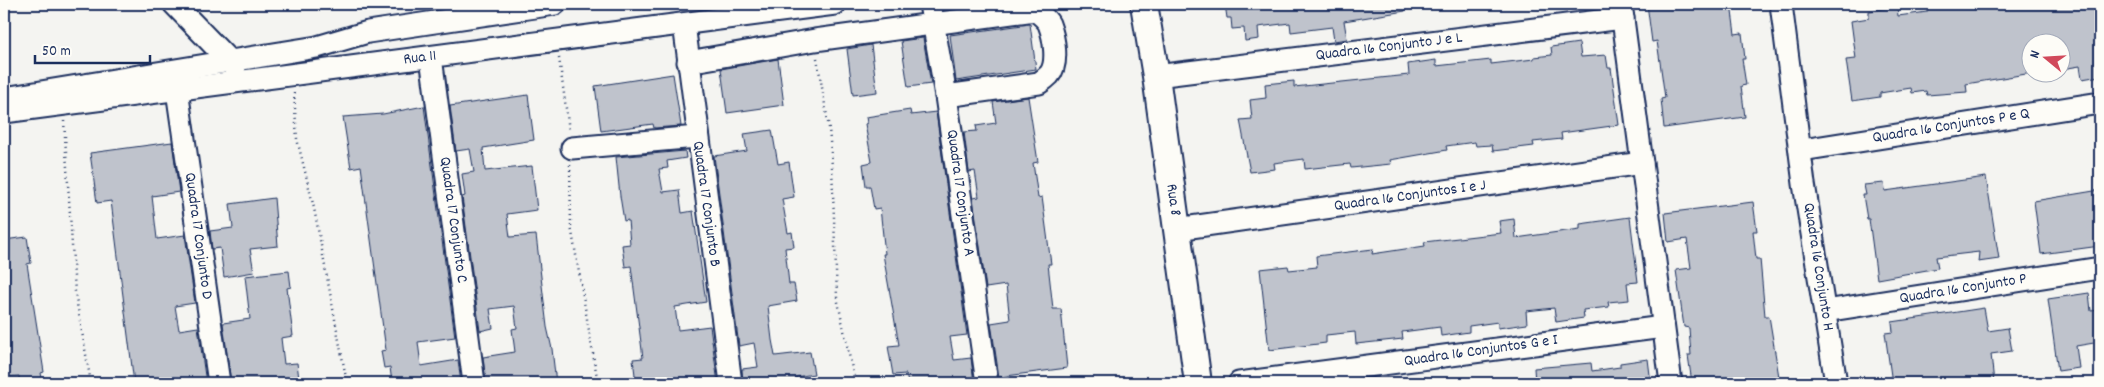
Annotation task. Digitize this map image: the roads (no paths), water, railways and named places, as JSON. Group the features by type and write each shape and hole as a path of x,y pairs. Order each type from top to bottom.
{"main road":[{"name":"Rua 8","path":"1140,8 1156,76 1198,383"}],"street":[{"path":"174,4 247,80"},
{"path":"4,98 317,47 368,32 422,22 555,4"},
{"name":"Rua 11","path":"4,112 836,4"},
{"name":"Quadra 17 Conjunto A","path":"930,4 932,25 946,96 987,383"},
{"name":"Quadra 16 Conjunto H","path":"1781,4 1802,150 1804,184 1836,383"},
{"path":"688,62 815,40 1035,10 1048,23 1053,45 1054,65 1050,75 1039,83 946,96"},
{"path":"1622,11 1671,383"},
{"name":"Quadra 16 Conjunto J e L","path":"1156,76 1622,11"},
{"name":"Quadra 17 Conjunto B","path":"684,24 697,137 731,383"},
{"name":"Quadra 17 Conjunto C","path":"431,57 474,383"},
{"name":"Quadra 17 Conjunto D","path":"177,90 219,383"},
{"name":"Quadra 16 Conjuntos P e Q","path":"1802,150 2100,103"},
{"path":"572,148 697,137"},
{"name":"Quadra 16 Conjuntos I e J","path":"1177,230 1642,163"},
{"name":"Quadra 16 Conjunto P","path":"1825,311 2100,268"},
{"name":"Quadra 16 Conjuntos G e I","path":"1239,383 1664,327"}]}
